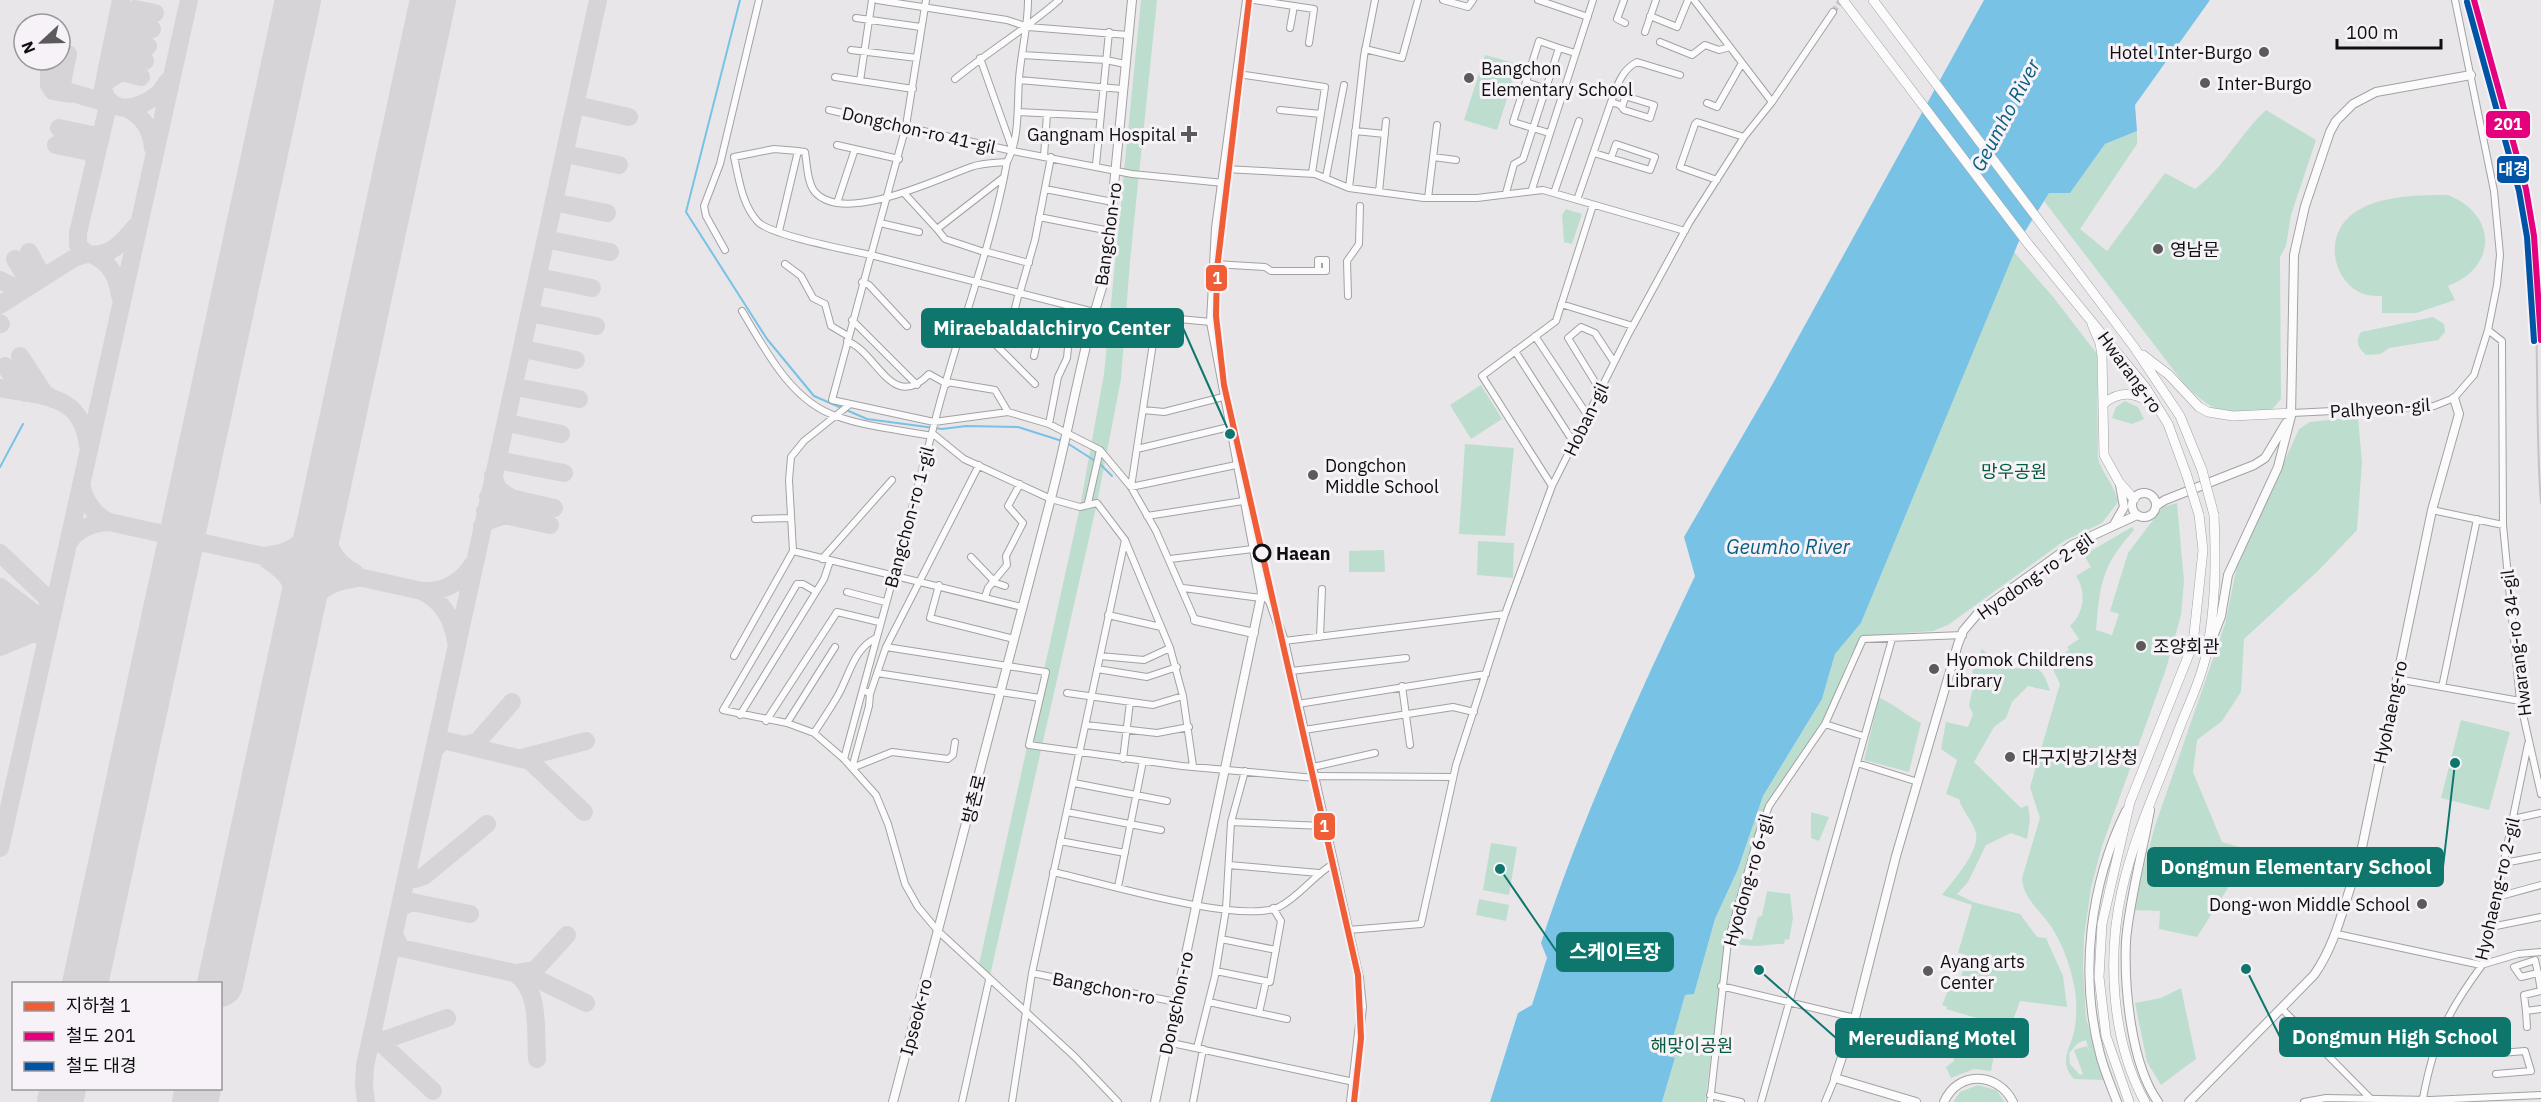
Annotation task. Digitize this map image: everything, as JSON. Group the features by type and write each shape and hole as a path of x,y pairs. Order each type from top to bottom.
{"main road":[{"name":"Hwarang-ro","path":"1843,0 2030,245 2146,388 2168,424 2199,515 2202,550 2201,578 2193,644 2130,802 2102,924 2099,977 2106,1036 2129,1102"},
{"name":"Hwarang-ro","path":"1873,0 2134,346 2180,416 2202,470 2214,515 2216,580 2206,656 2134,847 2122,890 2114,943 2115,993 2121,1039 2134,1083 2145,1102"},
{"path":"2078,303 2100,343 2104,455 2121,484 2135,500"},
{"path":"2134,346 2169,375 2186,395 2208,412 2233,416 2291,414"},
{"path":"2103,404 2117,394 2130,393 2150,403 2168,424"}],"street":[{"path":"725,250 704,212 722,155 759,0"},
{"path":"860,81 872,0"},
{"path":"882,0 925,3 1007,20 1028,27 1128,35"},
{"name":"Bangchon-ro 1-gil","path":"844,759 879,622 896,576 934,422 976,281 1007,162 1013,151 1022,55 1028,27 1028,0"},
{"path":"955,79 980,58 1028,27 1059,0"},
{"name":"Bangchon-ro","path":"1009,667 1094,312 1106,278 1132,0"},
{"name":"Dongchon-ro","path":"1155,1102 1261,595 1223,398 1211,322 1216,228 1224,183 1247,0"},
{"path":"1254,0 1314,9 1309,43"},
{"path":"1349,188 1365,49 1375,0"},
{"path":"1365,49 1402,58 1418,0"},
{"path":"1443,0 1468,7 1473,0"},
{"path":"1538,0 1587,17"},
{"path":"1532,189 1593,0"},
{"path":"1624,0 1617,19 1625,23"},
{"path":"1645,32 1656,0"},
{"path":"1650,16 1677,27 1688,0"},
{"path":"1694,0 1772,102"},
{"name":"Palhyeon-gil","path":"2291,414 2433,406 2454,398 2464,390 2474,375 2488,330 2500,255 2494,191 2455,0"},
{"path":"925,3 913,89 899,159 862,282 832,400 934,422 1008,412 1049,424 1100,450 1131,488 1147,516 1170,559 1196,620 1254,633"},
{"path":"1290,28 1294,6"},
{"name":"Hoban-gil","path":"1348,930 1421,924 1424,900 1453,777 1505,614 1552,486 1614,362 1685,231 1744,137 1772,102 1833,12"},
{"path":"856,18 921,27"},
{"path":"1096,165 1109,32"},
{"path":"1549,133 1514,122 1539,41 1575,53"},
{"path":"1660,42 1692,55 1705,45 1719,50 1730,47"},
{"path":"1506,193 1514,164 1523,159 1558,48"},
{"path":"851,50 917,58"},
{"path":"1022,55 1106,60 1125,64"},
{"path":"980,58 1013,151"},
{"path":"1577,200 1620,79 1631,65 1637,62 1680,75"},
{"path":"1707,103 1717,107 1742,63"},
{"path":"1238,74 1325,87 1312,174"},
{"path":"2206,656 2221,616 2228,575 2278,467 2291,414 2294,255 2305,206 2330,132 2336,121 2353,104 2376,92 2471,75"},
{"path":"836,77 913,89"},
{"path":"1019,80 1122,89"},
{"path":"1526,82 1561,94"},
{"path":"1326,177 1344,85"},
{"path":"1611,102 1622,107 1650,118 1654,105 1628,97 1625,98 1622,107"},
{"path":"1281,110 1321,114"},
{"name":"Dongchon-ro 41-gil","path":"829,111 1117,171 1224,183"},
{"path":"1018,111 1099,116"},
{"path":"1047,114 1045,189 1029,263 1012,321 1069,337"},
{"path":"1379,192 1386,121"},
{"path":"1554,193 1579,121"},
{"path":"1717,180 1680,167 1695,124 1697,122 1744,137"},
{"path":"1428,198 1437,125"},
{"path":"1355,132 1385,134"},
{"path":"1594,153 1650,170 1655,157 1616,144 1611,158"},
{"path":"837,145 899,159"},
{"path":"722,155 734,157 774,149 805,152 812,188 816,193 837,203 904,193 972,166 1007,162"},
{"path":"837,203 855,149"},
{"path":"779,231 798,151"},
{"path":"734,157 749,208 758,222 779,231 871,255 1094,312 1114,314 1154,338"},
{"path":"1433,157 1456,160"},
{"path":"1225,169 1312,174 1326,177 1349,188 1428,198 1477,198 1532,189 1554,193 1685,231"},
{"path":"937,229 1005,176"},
{"path":"1045,189 1113,202"},
{"path":"904,193 945,239 1029,263"},
{"path":"1552,486 1482,376 1556,321 1593,205"},
{"path":"1348,296 1347,261 1359,244 1360,206"},
{"path":"1040,217 1110,231"},
{"path":"880,223 919,232"},
{"path":"785,264 801,276 813,298 825,304 831,326 897,386 906,388 917,385 929,374 947,383 995,390 1008,412"},
{"path":"1214,264 1265,267 1271,271 1318,271"},
{"path":"862,282 869,285 907,326"},
{"path":"1562,304 1633,326"},
{"path":"1049,424 1058,377 1067,358 1074,307"},
{"path":"742,311 766,351 792,385 811,404 839,414 932,434 964,459 1051,499 1080,507 1089,501 1100,450"},
{"path":"965,317 1035,384"},
{"path":"1131,488 1157,317 1211,322"},
{"path":"852,320 917,385"},
{"path":"1600,390 1568,338 1581,327 1595,333 1614,362"},
{"path":"1034,356 1040,330"},
{"name":"Hwarang-ro 34-gil","path":"2488,330 2502,340 2503,525 2520,701 2541,794"},
{"path":"1535,336 1588,416"},
{"path":"1515,351 1574,443"},
{"path":"1143,410 1164,412 1223,398"},
{"name":"Hyohaeng-ro","path":"2189,1102 2314,975 2337,934 2341,913 2359,862 2432,510 2459,414 2454,398"},
{"path":"734,656 793,551 791,457 804,441 849,405"},
{"path":"2152,496 2156,506 2165,500 2244,471 2265,458 2291,414"},
{"path":"1137,449 1229,427"},
{"path":"852,768 870,694 886,647 979,465"},
{"path":"1131,488 1236,465"},
{"path":"822,559 892,480"},
{"path":"985,597 993,581 1007,565 1005,556 1023,523 1008,506 1020,484"},
{"path":"2114,524 2124,507 2121,484"},
{"path":"2123,520 2135,500 2152,496 2165,500"},
{"path":"2135,500 2137,515"},
{"path":"1089,501 1097,503 1125,540 1170,648 1183,696 1194,766"},
{"path":"1147,516 1243,501"},
{"name":"Hyodong-ro 2-gil","path":"1834,1078 1855,1018 1918,782 1958,644 1963,635 1979,612 2072,545 2123,520 2137,515 2148,516 2156,506"},
{"path":"2432,510 2503,525"},
{"path":"755,519 791,518"},
{"path":"2442,687 2477,519"},
{"path":"1012,1102 1032,973 1125,540"},
{"path":"1170,559 1253,549"},
{"path":"793,551 1022,607"},
{"path":"970,557 993,581 1005,586"},
{"path":"740,716 824,579 830,561"},
{"path":"815,591 803,584 797,584 723,710 740,716 787,723 814,733 844,759 876,795 888,824 905,884 938,931 1075,1057 1118,1102"},
{"path":"939,585 930,618 1014,639"},
{"path":"1182,588 1261,595 1270,601 1284,641 1348,930 1362,1007 1351,1102"},
{"path":"1320,637 1322,588"},
{"name":"Bangchon-ro 1-gil","path":"847,592 885,602"},
{"path":"766,721 837,612 879,622"},
{"path":"1284,641 1505,614"},
{"path":"1108,615 1161,627"},
{"name":"Hyodong-ro 6-gil","path":"1710,1098 1721,986 1728,941 1769,806 1825,724 1863,639 1963,635"},
{"path":"814,733 839,694 846,672 862,650 876,638"},
{"path":"1761,1102 1832,859 1863,736 1893,639"},
{"path":"787,723 835,647"},
{"path":"886,647 1046,672 1029,745 1123,759 1245,771 1453,777"},
{"path":"1100,656 1144,660 1170,648"},
{"path":"1291,671 1406,658"},
{"name":"방촌로","path":"938,931 1000,692 1009,667"},
{"path":"1097,669 1147,677 1177,667"},
{"path":"877,673 1040,698"},
{"path":"1298,704 1486,674"},
{"path":"2397,679 2520,701"},
{"path":"1402,686 1410,745"},
{"path":"863,690 870,694"},
{"path":"1067,693 1153,705 1183,696"},
{"path":"1123,759 1130,702"},
{"path":"1304,730 1453,706 1474,712"},
{"path":"1825,724 1863,736"},
{"path":"1086,725 1157,733 1189,727"},
{"name":"Hyohaeng-ro 2-gil","path":"2422,1098 2441,1029 2463,991 2483,964 2529,740"},
{"path":"852,768 892,752 948,759 953,755 954,742"},
{"path":"1314,773 1375,753"},
{"path":"1118,887 1143,761"},
{"path":"1857,763 1918,782"},
{"path":"1193,1102 1200,1048 1226,909 1231,822 1245,771"},
{"path":"1074,783 1167,801"},
{"path":"2116,1102 2100,1054 2090,995 2091,927 2110,843 2130,802"},
{"path":"2151,804 2126,941 2128,990 2134,1037 2147,1087 2158,1102"},
{"path":"1067,812 1161,830"},
{"path":"2513,819 2540,813"},
{"path":"1231,822 1324,826"},
{"path":"1060,841 1125,853"},
{"path":"2504,863 2541,856"},
{"path":"1053,872 1196,904 1254,912 1273,908 1299,894 1318,873 1333,864"},
{"path":"1229,866 1318,873"},
{"path":"2497,897 2541,885"},
{"path":"1216,971 1270,982 1281,921 1273,908"},
{"path":"2492,927 2541,917"},
{"name":"Ipseok-ro","path":"893,1102 938,931"},
{"path":"2337,934 2483,964 2518,954 2541,952"},
{"path":"1221,939 1276,950"},
{"name":"Bangchon-ro","path":"1032,973 1176,1002"},
{"path":"2527,1027 2524,994 2541,991 2539,977"},
{"path":"962,1102 989,980"},
{"path":"1259,1013 1266,981"},
{"path":"1721,986 1855,1018"},
{"path":"1209,1002 1287,1019"},
{"path":"2282,1009 2370,1098"},
{"path":"2526,1011 2541,1009"},
{"path":"1167,1042 1354,1082"},
{"path":"2496,1074 2531,1071 2525,1051 2501,1053"},
{"path":"1825,1102 1834,1078 1916,1102"},
{"path":"1944,1102 1960,1083 1980,1078 1999,1084 2013,1102"},
{"path":"2304,1102 2326,1098 2422,1098 2430,1100 2541,1095"},
{"path":"1710,1098 1741,1102"}],"green space":[{"path":"1141,0 1157,0 1130,261 1121,379 1097,503 989,980 978,969 1080,507 1104,374"},
{"path":"1485,55 1518,64 1497,130 1464,120"},
{"path":"2266,110 2316,140 2291,215 2286,246 2280,257 2281,399 2269,413 2242,414 2214,408 2185,385 2044,201 2049,193 2070,193 2105,144 2137,131 2137,144 2080,229 2107,251 2165,173 2195,189 2215,171"},
{"path":"2448,195 2464,204 2476,215 2483,227 2485,240 2483,254 2476,266 2464,277 2448,286 2455,300 2416,313 2382,313 2382,296 2359,292 2350,286 2339,269 2335,249 2340,229 2356,212 2380,201 2408,196"},
{"path":"1566,209 1582,214 1572,244 1564,242 1562,215"},
{"name":"망우공원","path":"2014,252 2054,298 2097,354 2098,458 2118,502 2102,523 2064,541 1948,625 1933,631 1861,636 1847,663 1825,724 1767,805 1726,943 1705,1102 1662,1102 1675,1059 1668,1056 1685,995 1694,994 1715,919 1738,869 1763,796 1822,699 1835,654 1861,623"},
{"path":"2433,317 2444,324 2445,332 2438,340 2389,348 2381,354 2366,355 2358,344 2361,332"},
{"path":"1481,385 1502,419 1471,439 1450,405"},
{"path":"2125,401 2138,407 2144,419 2132,424 2112,418 2116,407"},
{"path":"2358,417 2362,463 2357,530 2319,570 2244,639 2241,692 2222,721 2197,740 2193,772 2222,842 2246,849 2247,858 2197,937 2159,929 2160,911 2132,910 2155,826 2225,624 2237,566 2299,429 2310,422"},
{"path":"1465,444 1514,448 1505,536 1459,534"},
{"path":"2177,503 2184,581 2181,615 2166,669 2102,846 2091,888 2084,937 2086,1018 2104,1080 2074,1079 2069,1073 2066,1061 2076,1021 2076,996 2072,977 2058,939 2028,897 2023,885 2022,878 2040,818 2030,787 2060,684 2050,663 2069,650 2067,647 2079,639 2070,626 2081,609 2083,595 2076,576 2091,567 2084,555 2132,527 2134,530 2115,554 2101,587 2096,630 2112,635 2119,614 2110,611 2128,553 2163,507","holes":["2086,1040 2090,1054 2087,1046 2074,1050 2083,1074 2080,1075 2070,1064 2069,1053 2078,1043"]},
{"path":"1478,541 1514,543 1513,578 1477,575"},
{"path":"1384,550 1385,572 1349,572 1349,551"},
{"path":"1982,649 2002,665 2038,669 2050,691 2028,686 2012,702 2006,718 1994,727 1974,762 2021,808 2028,805 2030,820 2027,839 2011,833 1986,845 1968,882 1957,894 1973,902 2020,914 2037,937 2046,938 2063,976 2067,1007 2020,1001 2003,1048 1995,1050 1991,1071 1974,1069 1951,1078 1946,1067 1954,1061 1954,1037 1993,1049 1999,1027 1997,1024 1946,1009 1947,1007 1942,1005 1954,976 1961,977 1966,960 1964,954 1958,953 1972,905 1942,895 1970,857 1976,833 1959,799 1946,794 1957,760 1941,749 1946,722 1968,727 1973,714 1969,706 1975,677 1972,672"},
{"path":"1879,698 1921,723 1909,772 1864,760"},
{"path":"2461,720 2510,732 2489,810 2441,798"},
{"path":"1811,812 1829,817 1819,841 1811,838"},
{"path":"1491,843 1517,847 1509,895 1483,890"},
{"path":"1767,891 1790,894 1793,918 1789,940 1785,939 1784,944 1760,946 1733,943 1734,937 1752,940 1758,917 1762,916"},
{"path":"1479,899 1509,905 1506,921 1476,915"},
{"path":"2181,988 2196,1059 2161,1085 2147,1062 2135,1003 2161,998"},
{"path":"1978,1085 1996,1090 2005,1102 1953,1102 1960,1092"}],"water":[{"name":"Geumho River","path":"1984,0 2210,0 2135,105 2137,131 2105,144 2070,193 2049,193 2019,241 1861,623 1835,654 1822,699 1763,796 1738,869 1715,919 1694,994 1685,995 1668,1056 1675,1058 1662,1102 1490,1102 1518,1013 1532,1005 1547,958 1541,943 1574,849 1632,712 1695,576 1684,537 1772,385"}],"waterway":[{"path":"740,0 686,212 767,339 814,396 867,419 942,429 966,426 1018,427 1062,441"},
{"path":"0,467 23,424"},
{"path":"1067,443 1100,464 1112,476"}],"taxiway":[{"path":"121,0 103,88 106,97 119,107 135,106 158,94 170,79"},
{"path":"81,484 82,490 90,506 109,522 85,528 75,534 68,544 189,0"},
{"path":"366,1102 365,1066 598,0"},
{"path":"117,19 135,9 155,13"},
{"path":"114,35 131,25 152,29"},
{"path":"110,53 128,42 148,46"},
{"path":"107,67 125,56 145,61"},
{"path":"49,72 49,85 53,91 70,94"},
{"path":"64,72 62,83 66,91 114,105"},
{"path":"104,83 121,72 141,77"},
{"path":"114,105 107,110 78,233 78,245 87,254 103,254 121,243 136,226"},
{"path":"585,107 629,117"},
{"path":"126,108 138,115 146,124 153,148"},
{"path":"59,128 92,135 99,143"},
{"path":"56,145 90,152 95,160"},
{"path":"575,156 619,165"},
{"path":"563,204 607,213"},
{"path":"555,241 610,252"},
{"path":"29,252 41,274 35,283 29,282"},
{"path":"0,305 74,258 87,254"},
{"path":"93,255 112,271 120,296"},
{"path":"0,280 16,288 27,288 28,281 15,259"},
{"path":"548,279 592,288"},
{"path":"540,315 596,326"},
{"path":"533,351 576,360"},
{"path":"20,356 44,393 53,399"},
{"path":"5,366 25,393"},
{"path":"0,388 45,396 69,407 78,416 88,446"},
{"path":"526,389 579,399"},
{"path":"517,425 561,434"},
{"path":"508,462 564,473"},
{"path":"485,511 495,501 511,498 498,489 493,476"},
{"path":"482,526 488,521 505,515 492,505 488,497"},
{"path":"511,498 554,508"},
{"path":"322,515 327,541 335,556 355,573"},
{"path":"269,555 287,551 301,542 322,515"},
{"path":"505,515 550,525"},
{"path":"109,522 422,591 438,590 451,585 473,564"},
{"path":"0,848 68,544"},
{"path":"0,553 45,596 53,609 0,629"},
{"path":"266,559 281,570 292,583 298,599 299,617"},
{"path":"299,618 321,591 335,583 353,579"},
{"path":"0,587 39,617"},
{"path":"422,591 436,600 446,612 456,642"},
{"path":"0,608 15,620 26,621"},
{"path":"0,647 36,632 46,640"},
{"path":"465,745 478,741 512,702"},
{"path":"434,750 443,740 530,761 584,812"},
{"path":"522,758 586,741"},
{"path":"408,868 409,874 415,879 424,876 487,824"},
{"path":"400,908 412,902 470,914"},
{"path":"394,935 401,948 533,977 586,1003"},
{"path":"517,973 535,970 567,935"},
{"path":"515,973 523,981 533,1000 537,1059"},
{"path":"370,1045 447,1018"},
{"path":"373,1032 381,1043 433,1091"}],"runway":[{"path":"85,982 298,0"},
{"path":"220,982 433,0"},
{"path":"60,1102 63,1090"},
{"path":"195,1102 198,1090"}],"tunnel":[{"path":"1833,12 1841,0"}],"railway":[{"path":"2470,0 2519,175 2530,234 2535,301 2541,503"}],"metro line":[{"name":"1","path":"1249,0 1217,269 1216,316 1224,385 1358,975 1361,1038 1354,1102"}],"rail line":[{"name":"201","path":"2474,0 2526,189 2534,236 2541,340"},
{"name":"대경","path":"2467,2 2519,191 2527,237 2534,341"}],"place":[{"name":"Hotel Inter-Burgo","path":"2264,52"},
{"name":"Bangchon Elementary School","path":"1469,78"},
{"name":"Inter-Burgo","path":"2205,83"},
{"name":"Gangnam Hospital","path":"1189,134"},
{"name":"영남문","path":"2158,249"},
{"name":"Miraebaldalchiryo Center","path":"1230,434"},
{"name":"Dongchon Middle School","path":"1313,475"},
{"name":"Haean","path":"1262,553"},
{"name":"조양회관","path":"2141,646"},
{"name":"Hyomok Childrens Library","path":"1934,669"},
{"name":"대구지방기상청","path":"2010,757"},
{"name":"Dongmun Elementary School","path":"2455,763"},
{"name":"스케이트장","path":"1500,869"},
{"name":"Dong-won Middle School","path":"2422,904"},
{"name":"Dongmun High School","path":"2246,969"},
{"name":"Mereudiang Motel","path":"1759,970"},
{"name":"Ayang arts Center","path":"1928,971"}],"park label":[{"name":"해맞이공원","path":"1692,1045"}]}
